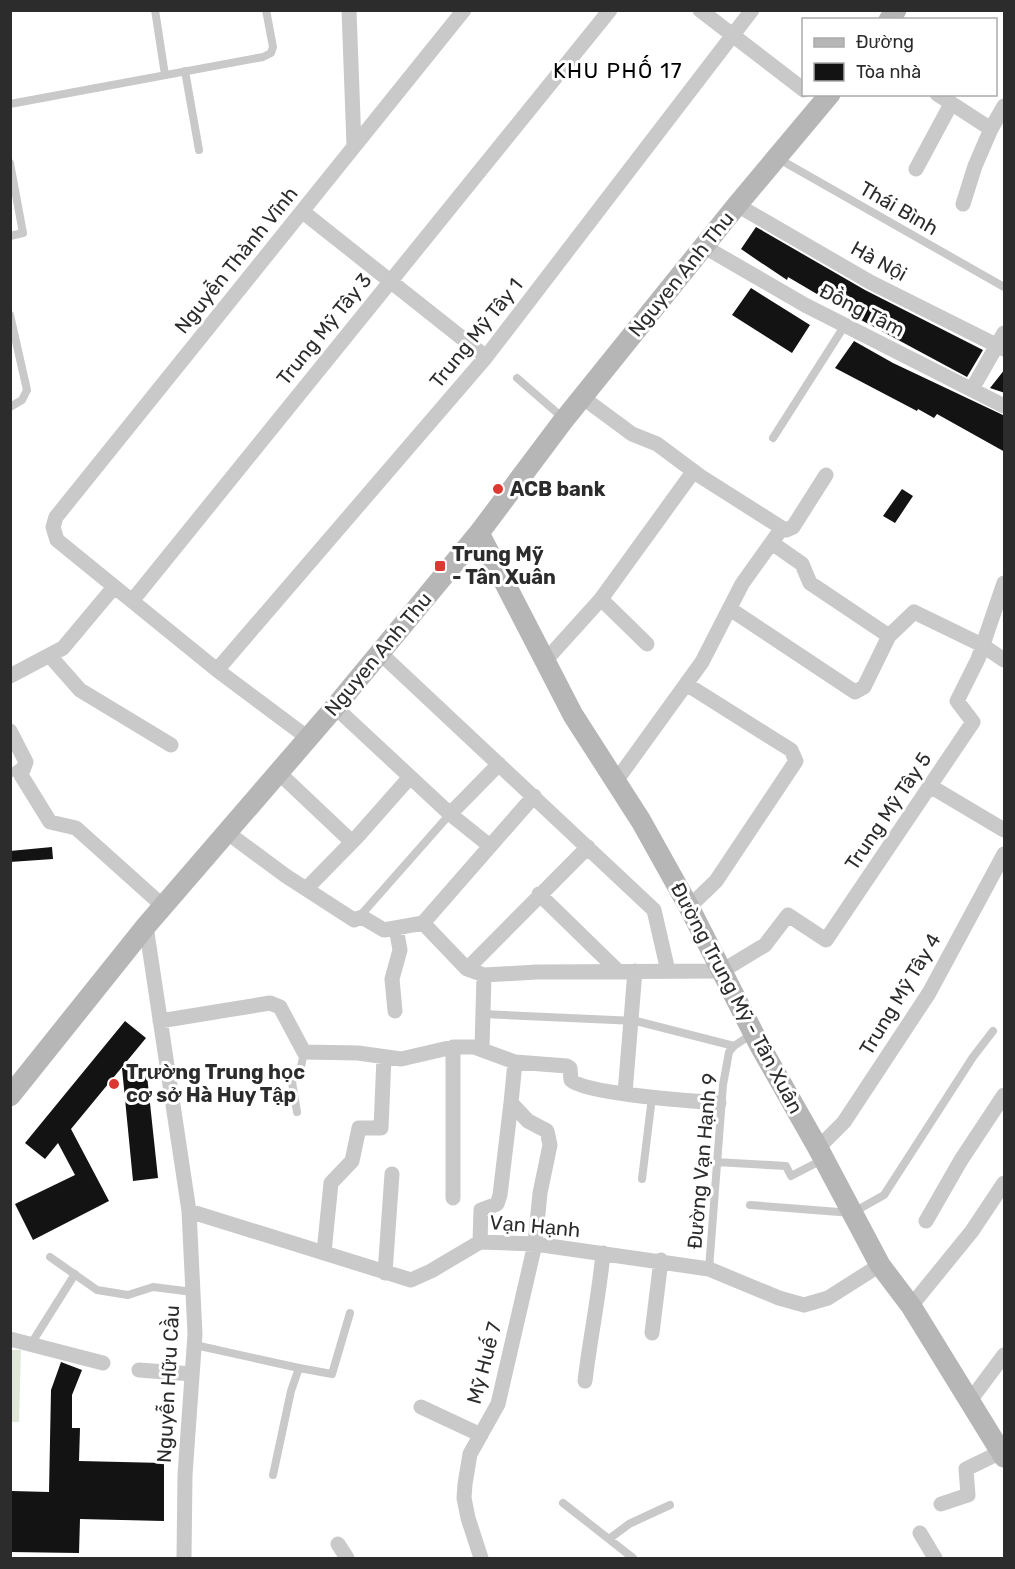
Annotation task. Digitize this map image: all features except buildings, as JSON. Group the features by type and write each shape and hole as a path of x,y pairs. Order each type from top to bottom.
{"main road":[{"name":"Nguyen Anh Thu","path":"11,1096 225,831 335,707 479,533 564,419 777,158 821,98"},
{"name":"Đường Trung Mỹ - Tân Xuân","path":"479,533 573,715 616,781 689,907 753,1034 821,1153 880,1265 911,1306 1003,1454"}],"street":[{"path":"349,10 354,145"},
{"name":"Nguyễn Thành Vĩnh","path":"114,587 57,540 53,527 56,517 464,10"},
{"name":"Trung Mỹ Tây 3","path":"132,601 610,10"},
{"path":"700,10 802,88"},
{"name":"Trung Mỹ Tây 1","path":"218,670 486,357 734,37 752,10"},
{"path":"940,96 991,129"},
{"path":"916,169 951,104"},
{"path":"963,204 975,166 991,129 1005,106"},
{"name":"Hà Nội","path":"737,205 870,282 1002,343"},
{"path":"303,212 391,279 486,357"},
{"name":"Đồng Tâm","path":"703,246 845,325 1005,406"},
{"path":"972,389 1002,343"},
{"path":"582,397 636,437 662,447 693,471 786,530 793,527 826,475"},
{"path":"545,661 601,599 693,471"},
{"path":"616,781 702,662 742,584 782,528"},
{"path":"771,543 802,564 810,583 889,636"},
{"name":"Trung Mỹ Tây 5","path":"722,971 765,945 788,915 826,940 973,722 957,701 982,645 1005,583"},
{"path":"10,676 63,648 114,587 308,738"},
{"path":"601,599 647,644"},
{"path":"730,609 855,692 864,687 889,636 914,612 982,645 1005,660"},
{"path":"380,653 654,910 668,971"},
{"path":"50,656 80,690 171,745"},
{"path":"686,684 791,750 796,760 716,881 689,907"},
{"path":"335,707 450,814 490,846"},
{"path":"10,731 26,762 21,775 50,822 76,828 163,906"},
{"path":"450,814 499,764"},
{"path":"278,772 352,842"},
{"path":"306,889 410,777"},
{"path":"930,786 1005,830"},
{"path":"225,831 354,920 360,916 384,930 423,923 534,796"},
{"path":"468,969 539,894 588,847"},
{"name":"Trung Mỹ Tây 4","path":"821,1153 929,993 1005,854"},
{"path":"539,894 618,971"},
{"path":"423,923 468,969 484,975 722,971"},
{"name":"Nguyễn Hữu Cầu","path":"146,927 189,1211 195,1345 185,1475 184,1558"},
{"path":"395,1011 392,979 400,950 396,928"},
{"path":"625,1093 635,971"},
{"path":"482,1048 484,975"},
{"path":"160,1021 263,1003 276,1004 304,1052 358,1053 401,1059 453,1047 482,1048 514,1062 567,1066 570,1068 574,1083 625,1093 719,1103"},
{"path":"453,1047 453,1198"},
{"path":"324,1252 330,1183 352,1161 359,1128 381,1128 384,1057"},
{"path":"480,1242 481,1210 497,1204 500,1195 514,1062"},
{"path":"926,1221 961,1160 1005,1095"},
{"name":"Mỹ Huế 7","path":"481,1558 464,1498 470,1454 498,1404 535,1244 540,1193 550,1145 548,1131 528,1121 511,1103"},
{"path":"385,1273 392,1174"},
{"path":"911,1306 972,1231 1005,1183"},
{"name":"Vạn Hạnh","path":"189,1211 402,1278 417,1279 480,1242 535,1244 661,1260 710,1269 779,1298 804,1305 828,1298 880,1265"},
{"path":"585,1381 590,1334 599,1303 603,1253"},
{"path":"652,1333 661,1260"},
{"path":"10,1339 103,1364"},
{"path":"969,1402 1005,1355"},
{"path":"139,1370 192,1374"},
{"path":"421,1407 481,1435"},
{"path":"941,1504 968,1495 966,1469 1003,1454"},
{"path":"920,1533 935,1558"},
{"path":"338,1544 347,1558"}],"lane":[{"path":"155,10 165,75"},
{"path":"10,104 263,57 271,53 273,46 266,10"},
{"path":"185,71 198,150"},
{"name":"Thái Bình","path":"777,158 1005,286"},
{"path":"10,163 23,233 10,236"},
{"path":"10,315 27,390 22,400 10,407"},
{"path":"773,438 845,325"},
{"path":"518,378 564,419"},
{"path":"10,774 26,762"},
{"path":"360,916 450,814"},
{"path":"483,1014 632,1021 734,1046 753,1034"},
{"path":"750,1205 852,1213 884,1195 973,1057 993,1031"},
{"name":"Đường Vạn Hạnh 9","path":"710,1269 719,1103 729,1052 734,1046"},
{"path":"297,1112 292,1082 301,1067 304,1052"},
{"path":"642,1179 652,1096"},
{"path":"717,1162 786,1166 791,1176 821,1153"},
{"path":"50,1257 97,1290 128,1295 153,1287 193,1292"},
{"path":"31,1344 75,1274"},
{"path":"195,1345 332,1374 350,1313"},
{"path":"273,1475 291,1391 299,1368"},
{"path":"563,1503 633,1558"},
{"path":"609,1539 629,1524 670,1504"}],"green space":[{"path":"11,1350 21,1350 19,1422 11,1422"}],"place":[{"name":"ACB bank","path":"498,489"},
{"name":"Trung Mỹ - Tân Xuân","path":"440,566"},
{"name":"Trường Trung học cơ sở Hà Huy Tập","path":"114,1084"}],"district":[{"name":"KHU PHỐ 17","path":"618,70"}]}
